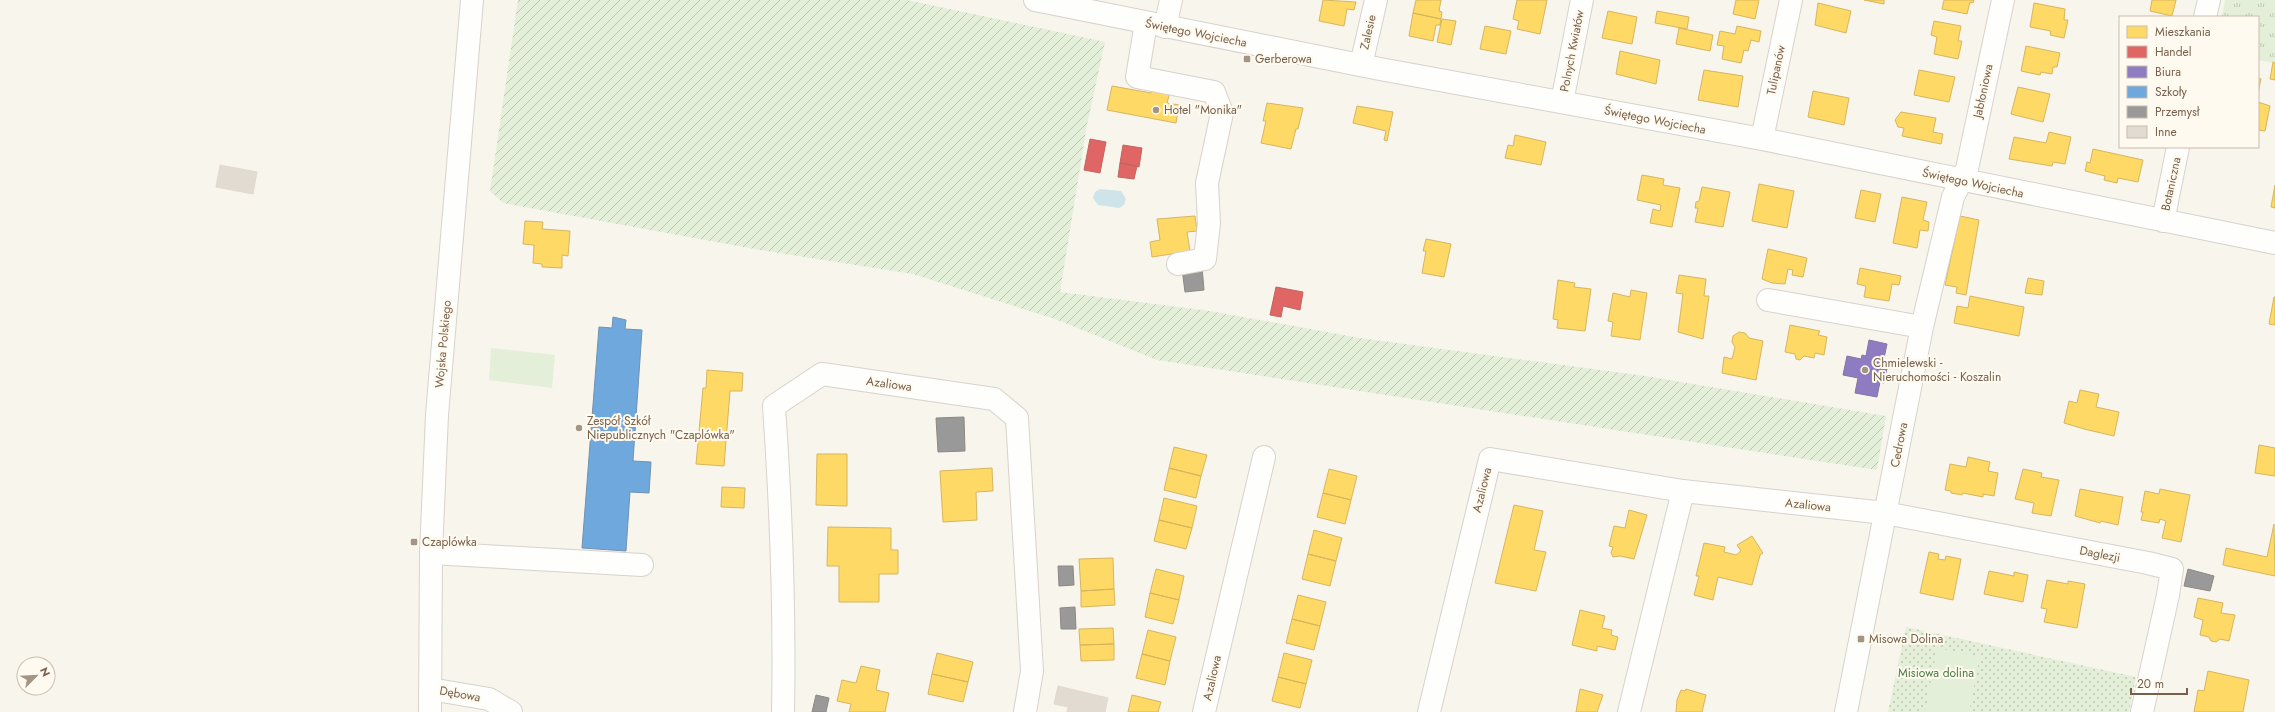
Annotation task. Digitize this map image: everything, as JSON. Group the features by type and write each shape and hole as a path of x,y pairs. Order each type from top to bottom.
{"street":[{"name":"Wojska Polskiego","path":"430,712 431,553 436,415 472,0"},
{"name":"Świętego Wojciecha","path":"1035,0 1361,65 1762,139 1960,181 2275,243"},
{"path":"1171,0 1156,25 1137,77 1214,92 1222,113 1207,184 1209,223 1205,259 1178,264"},
{"name":"Zalesie","path":"1361,65 1376,0"},
{"name":"Polnych Kwiatów","path":"1562,102 1582,0"},
{"name":"Tulipanów","path":"1762,139 1791,0"},
{"name":"Jabłoniowa","path":"1960,181 1967,169 2003,0"},
{"path":"2205,16 2208,0"},
{"name":"Botaniczna","path":"2163,221 2178,148"},
{"name":"Cedrowa","path":"1846,712 1922,327 1953,197 1960,181"},
{"path":"1768,300 1922,327"},
{"name":"Azaliowa","path":"783,712 785,634 780,489 774,406 822,374 994,399 1017,418 1032,671 1024,712"},
{"name":"Azaliowa","path":"1204,712 1264,457"},
{"name":"Azaliowa","path":"1429,712 1490,459 1683,491 1885,514"},
{"path":"1629,712 1683,491"},
{"name":"Daglezji","path":"1885,514 2148,563 2172,569 2168,594 2142,712"},
{"path":"431,553 642,565"},
{"name":"Dębowa","path":"430,689 489,700 511,712"}],"green space":[{"path":"518,0 907,0 1105,42 1087,125 1060,292 1210,311 1360,338 1645,376 1886,416 1877,470 1157,360 1055,319 913,274 760,250 503,203 490,191"},
{"path":"2225,0 2275,0 2275,63 2259,60 2259,16 2222,16"},
{"path":"491,348 555,355 552,388 489,380"},
{"name":"Misiowa dolina","path":"1906,627 2136,677 2129,712 1888,712"},
{"path":"1937,648 1980,656 1969,712 1925,712"}],"shaded area":[{"path":"1100,189 1121,191 1126,199 1124,205 1119,208 1098,205 1093,198 1095,192"}],"building: Mieszkania":[{"path":"1323,0 1356,2 1354,10 1347,9 1344,26 1319,21"},
{"path":"1416,0 1441,0 1439,11 1442,12 1441,19 1413,13"},
{"path":"1517,0 1547,0 1540,34 1517,29 1519,21 1513,19"},
{"path":"1736,0 1759,0 1755,19 1733,14"},
{"path":"1864,0 1884,0 1884,4"},
{"path":"1944,0 1974,0 1973,3 1970,2 1967,14 1942,9"},
{"path":"2152,0 2176,0 2172,16 2150,11"},
{"path":"1818,3 1851,11 1846,33 1815,25"},
{"path":"2034,3 2065,9 2064,20 2068,20 2064,38 2050,35 2051,31 2030,27"},
{"path":"1608,11 1637,17 1632,44 1602,38"},
{"path":"1657,11 1689,17 1687,29 1655,23"},
{"path":"1413,13 1441,19 1440,25 1436,25 1433,41 1409,36"},
{"path":"1442,19 1456,21 1451,45 1437,42"},
{"path":"1934,21 1961,26 1958,41 1962,41 1958,59 1934,54 1937,37 1931,35"},
{"path":"1485,26 1511,31 1506,54 1480,49"},
{"path":"1737,26 1761,31 1759,42 1751,40 1748,51 1744,50 1741,63 1722,59 1724,46 1717,45 1720,31 1735,34"},
{"path":"1679,28 1713,35 1710,51 1676,44"},
{"path":"2026,46 2060,53 2057,67 2053,67 2052,74 2041,72 2040,75 2021,71"},
{"path":"1620,51 1660,60 1656,84 1616,74"},
{"path":"2273,62 2275,63 2275,80 2270,79"},
{"path":"1704,70 1743,76 1738,107 1698,100"},
{"path":"1919,70 1955,77 1949,102 1914,95"},
{"path":"1112,86 1151,93 1152,88 1170,92 1167,103 1179,105 1176,123 1107,110"},
{"path":"2018,87 2050,94 2043,122 2011,114"},
{"path":"1813,91 1849,98 1844,125 1808,117"},
{"path":"2259,102 2270,106 2265,131 2259,130"},
{"path":"1267,103 1303,108 1291,149 1261,143 1266,121 1263,121"},
{"path":"1357,106 1393,112 1387,141 1384,140 1386,131 1353,123"},
{"path":"1901,112 1936,118 1933,132 1943,134 1941,144 1902,136 1904,128 1898,127 1895,120"},
{"path":"2049,132 2071,137 2065,164 2053,162 2052,166 2009,159 2014,137 2046,143"},
{"path":"1515,135 1546,142 1541,165 1505,158 1508,145 1513,146"},
{"path":"2093,149 2143,160 2138,182 2118,178 2117,183 2104,180 2105,176 2085,171 2087,162 2090,163"},
{"path":"1642,175 1664,179 1663,185 1680,188 1672,227 1650,223 1653,209 1660,211 1661,205 1637,200"},
{"path":"1759,184 1794,191 1787,228 1752,221"},
{"path":"2275,185 2275,208 2271,207"},
{"path":"1702,187 1730,192 1723,227 1695,222 1698,208 1695,208 1696,202 1699,201"},
{"path":"1861,190 1881,194 1875,222 1855,218"},
{"path":"1902,197 1927,202 1923,220 1929,222 1928,231 1920,230 1917,248 1893,243"},
{"path":"1195,216 1197,231 1187,232 1190,251 1152,257 1150,242 1160,240 1157,219"},
{"path":"1960,216 1979,220 1966,295 1956,293 1957,287 1945,285"},
{"path":"525,221 543,222 542,229 570,231 568,256 562,255 562,268 542,267 542,264 533,263 534,245 523,244"},
{"path":"1426,239 1451,244 1444,277 1422,273 1426,251 1423,251"},
{"path":"1768,249 1807,258 1803,277 1792,275 1793,270 1788,269 1785,284 1772,283 1762,279"},
{"path":"1860,268 1901,276 1899,285 1892,284 1889,301 1864,297 1866,286 1857,284"},
{"path":"1679,275 1706,279 1704,296 1709,296 1703,339 1678,332 1683,294 1676,293"},
{"path":"2028,278 2044,281 2042,295 2025,293"},
{"path":"1558,280 1575,283 1574,287 1591,289 1585,331 1557,328 1558,320 1553,319"},
{"path":"1631,290 1647,293 1640,340 1611,336 1613,322 1608,321 1613,293 1630,297"},
{"path":"1970,296 2024,307 2019,336 1954,323 1957,306 1968,308"},
{"path":"2275,297 2275,325 2269,324"},
{"path":"1790,325 1820,331 1818,335 1827,337 1824,355 1815,353 1814,358 1804,356 1800,360 1796,359 1795,354 1785,352"},
{"path":"1739,332 1745,333 1749,338 1763,341 1756,380 1722,373 1724,357 1732,359 1735,347 1732,342 1733,336"},
{"path":"707,370 743,373 742,391 730,391 724,466 696,464 703,388 706,388"},
{"path":"2080,390 2099,394 2096,407 2119,412 2114,436 2064,423 2069,401 2077,403"},
{"path":"2259,445 2275,448 2275,476 2255,473"},
{"path":"1174,447 1207,455 1201,476 1169,468"},
{"path":"817,454 847,454 847,506 816,505"},
{"path":"1968,457 1990,462 1988,471 1998,473 1994,496 1983,494 1983,497 1963,493 1962,495 1945,490 1950,464 1966,467"},
{"path":"992,468 993,491 976,492 977,520 943,522 940,471"},
{"path":"1169,468 1201,476 1196,498 1164,490"},
{"path":"1329,469 1357,476 1351,500 1323,493"},
{"path":"2023,469 2042,473 2041,477 2059,480 2051,516 2032,513 2034,503 2015,499"},
{"path":"722,487 745,488 744,508 721,507"},
{"path":"2080,489 2123,497 2118,525 2101,521 2100,523 2075,516"},
{"path":"2160,489 2190,495 2181,542 2162,538 2166,521 2160,519 2159,523 2141,520 2145,491 2159,494"},
{"path":"1323,493 1351,500 1345,524 1317,517"},
{"path":"1164,498 1197,506 1192,528 1159,520"},
{"path":"1514,505 1543,511 1534,550 1546,552 1536,591 1495,583"},
{"path":"1629,510 1647,515 1634,559 1620,556 1613,557 1611,553 1613,547 1609,546 1614,526 1625,528"},
{"path":"1159,520 1192,528 1186,549 1154,541"},
{"path":"2274,524 2275,576 2223,565 2226,548 2267,557"},
{"path":"828,527 891,528 891,550 898,550 898,574 879,574 879,602 839,602 839,566 827,566"},
{"path":"1314,530 1342,538 1336,561 1308,554"},
{"path":"1752,536 1763,553 1760,555 1752,585 1718,577 1713,600 1694,595 1699,576 1696,576 1704,543 1725,547 1724,552 1736,555 1741,551 1737,545"},
{"path":"1929,552 1939,554 1938,559 1945,560 1946,556 1961,559 1953,600 1920,593"},
{"path":"1308,554 1336,561 1330,586 1302,579"},
{"path":"1113,558 1114,589 1081,591 1079,559"},
{"path":"1156,569 1184,576 1179,600 1150,593"},
{"path":"1989,571 2014,576 2014,572 2028,575 2023,602 1984,594"},
{"path":"2047,580 2068,584 2068,581 2085,584 2077,628 2044,622 2047,609 2041,608"},
{"path":"1114,589 1115,605 1081,607 1081,591"},
{"path":"1150,593 1179,600 1173,624 1145,617"},
{"path":"1298,595 1326,602 1320,626 1292,619"},
{"path":"2198,598 2223,603 2221,613 2235,615 2229,641 2220,639 2216,642 2211,641 2209,637 2200,635 2203,620 2194,617"},
{"path":"1580,610 1605,616 1602,628 1612,630 1611,635 1618,637 1615,650 1597,646 1597,651 1572,645"},
{"path":"1292,619 1320,626 1314,650 1286,643"},
{"path":"1113,628 1114,644 1080,645 1079,629"},
{"path":"1148,630 1176,637 1170,661 1142,654"},
{"path":"1114,644 1114,660 1081,661 1080,645"},
{"path":"937,653 973,662 968,682 932,674"},
{"path":"1284,653 1312,660 1306,684 1278,677"},
{"path":"1142,654 1170,661 1165,685 1136,678"},
{"path":"861,666 880,670 876,690 889,693 885,712 849,712 851,704 837,701 842,680 856,683"},
{"path":"2208,671 2249,680 2243,712 2194,712 2198,690 2204,691"},
{"path":"932,674 968,682 963,702 928,694"},
{"path":"1278,677 1306,684 1300,708 1272,701"},
{"path":"1580,689 1603,695 1597,712 1576,712"},
{"path":"1686,689 1706,695 1702,712 1676,712 1677,700 1681,690 1685,691"},
{"path":"1132,695 1161,702 1158,712 1128,712"}],"building: Handel":[{"path":"1090,139 1106,142 1100,173 1084,170"},
{"path":"1123,145 1142,148 1139,167 1120,163"},
{"path":"1120,163 1137,166 1134,179 1118,177"},
{"path":"1276,287 1303,292 1300,310 1283,306 1281,317 1270,315"}],"building: Biura":[{"name":"Chmielewski - Nieruchomości - Koszalin","path":"1869,340 1887,344 1883,363 1888,364 1884,383 1880,382 1877,397 1855,393 1858,378 1843,375 1847,356 1861,359 1862,355 1866,356"}],"building: Szkoły":[{"name":"Zespół Szkół Niepublicznych \"Czaplówka\"","path":"613,317 626,320 625,329 642,330 633,461 651,462 649,493 630,492 626,551 582,548 599,327 612,328"}],"building: Przemysł":[{"path":"1202,267 1204,290 1185,292 1182,269"},
{"path":"964,417 965,451 938,452 936,418"},
{"path":"1058,566 1073,566 1074,585 1059,586"},
{"path":"2188,569 2214,576 2210,591 2184,586"},
{"path":"1075,607 1076,629 1061,629 1060,608"},
{"path":"816,695 829,698 826,712 812,712"}],"building: Inne":[{"path":"220,165 257,172 253,194 216,187"},
{"path":"1058,686 1108,698 1105,712 1067,712 1068,707 1054,704"}],"place":[{"name":"Gerberowa","path":"1247,59"},
{"name":"Hotel \"Monika\"","path":"1156,110"},
{"name":"Chmielewski - Nieruchomości - Koszalin","path":"1865,370"},
{"name":"Zespół Szkół Niepublicznych \"Czaplówka\"","path":"579,428"},
{"name":"Czaplówka","path":"414,542"},
{"name":"Misowa Dolina","path":"1861,639"}]}
